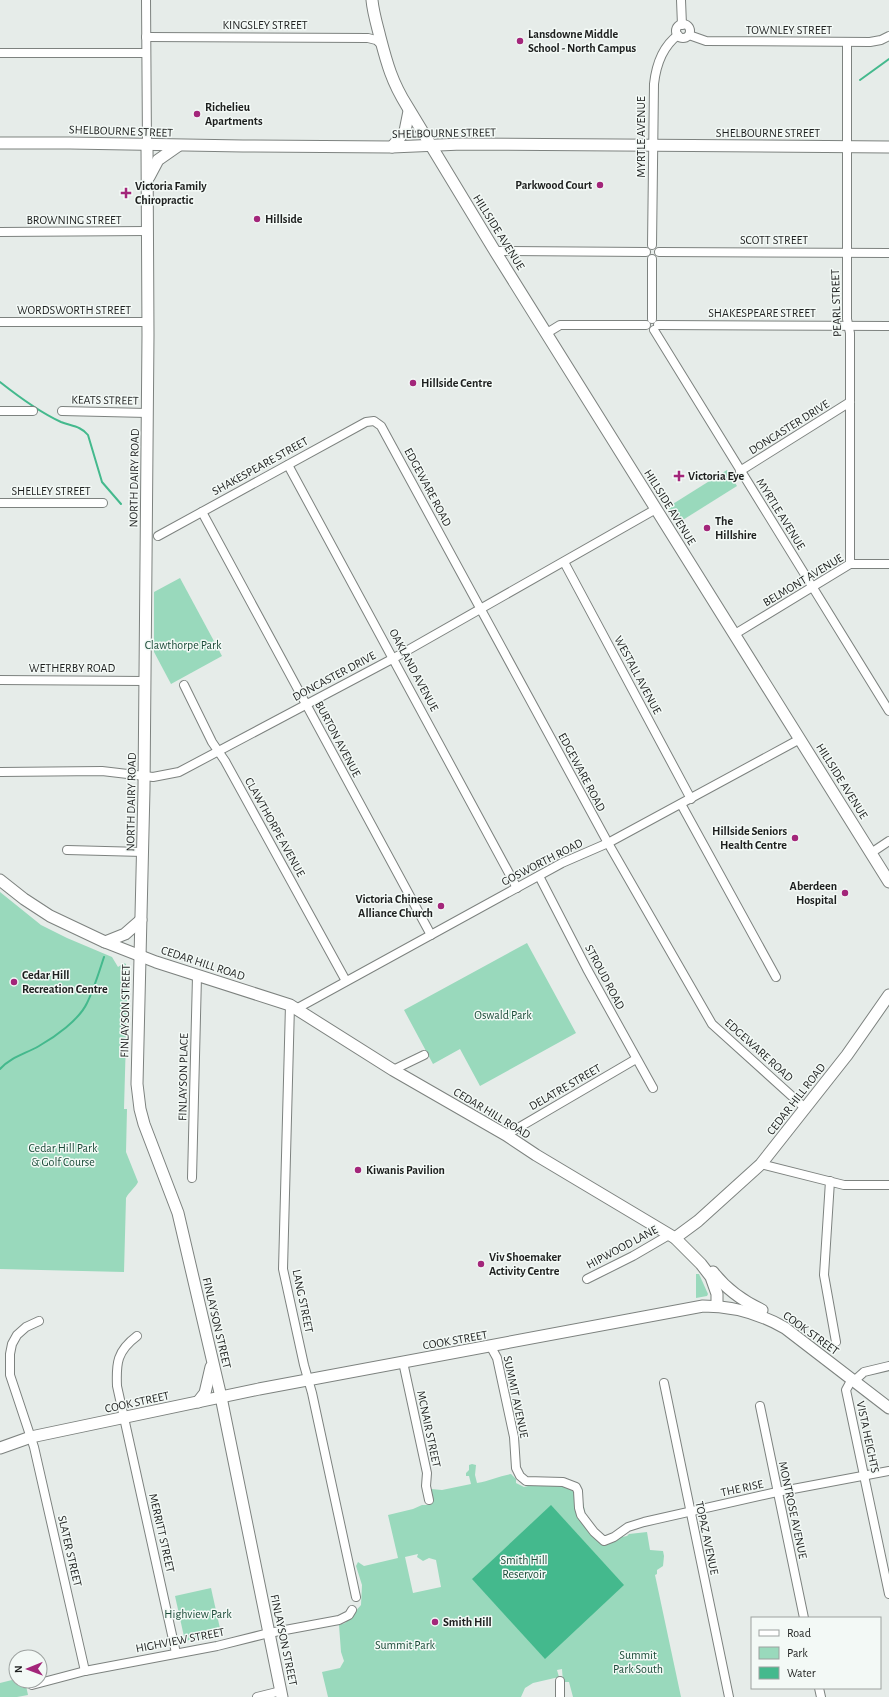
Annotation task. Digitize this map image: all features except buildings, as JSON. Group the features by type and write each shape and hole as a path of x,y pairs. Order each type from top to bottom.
{"street":[{"name":"NORTH DAIRY ROAD","path":"139,956 143,852 148,322 146,0"},
{"name":"HILLSIDE AVENUE","path":"372,0 382,45 395,86 409,111 889,882"},
{"path":"681,0 682,25"},
{"path":"682,25 688,27 690,31 689,35 683,38 678,35 677,29 682,25"},
{"name":"MYRTLE AVENUE","path":"649,248 655,69 662,54 678,35"},
{"name":"TOWNLEY STREET","path":"689,35 706,41 847,42 870,42 889,36"},
{"name":"KINGSLEY STREET","path":"146,37 368,38 376,40 382,45"},
{"name":"PEARL STREET","path":"847,42 847,319 850,332 850,564"},
{"path":"0,53 146,53"},
{"path":"392,147 405,132 409,111"},
{"name":"SHELBOURNE STREET","path":"0,143 392,147 429,145 889,147"},
{"path":"147,181 158,160 178,146"},
{"name":"BROWNING STREET","path":"0,232 147,231"},
{"path":"495,251 657,247 659,252 657,257 652,259"},
{"path":"649,248 648,256 652,259 649,330 656,328"},
{"name":"SCOTT STREET","path":"659,252 889,253"},
{"name":"WORDSWORTH STREET","path":"0,322 148,322"},
{"path":"547,333 560,325 649,322"},
{"name":"SHAKESPEARE STREET","path":"656,328 848,324 889,326"},
{"name":"MYRTLE AVENUE","path":"656,328 740,471 889,710"},
{"name":"DONCASTER DRIVE","path":"740,471 850,402"},
{"path":"0,411 33,411"},
{"name":"KEATS STREET","path":"62,411 147,413"},
{"name":"SHAKESPEARE STREET","path":"158,536 366,422 374,421"},
{"name":"EDGEWARE ROAD","path":"374,421 381,426 608,844 712,1024 805,1108"},
{"name":"OAKLAND AVENUE","path":"288,465 518,888"},
{"name":"SHELLEY STREET","path":"0,503 103,503"},
{"name":"DONCASTER DRIVE","path":"0,772 102,771 144,777 159,777 173,774 394,658 656,509"},
{"name":"BURTON AVENUE","path":"202,512 431,935"},
{"name":"WESTALL AVENUE","path":"564,562 691,799"},
{"name":"BELMONT AVENUE","path":"735,634 850,564 889,564"},
{"name":"WETHERBY ROAD","path":"0,680 145,681"},
{"name":"CLAWTHORPE AVENUE","path":"184,685 218,751 225,761 346,981"},
{"name":"GOSWORTH ROAD","path":"293,1007 346,981 562,863 608,844 800,739"},
{"path":"681,804 776,977"},
{"path":"871,853 889,841"},
{"path":"66,850 143,852"},
{"name":"STROUD ROAD","path":"539,876 652,1088"},
{"name":"CEDAR HILL ROAD","path":"0,880 39,909 63,923 105,942 139,956 293,1007 393,1070 506,1135 536,1155 672,1237 698,1221 761,1164 847,1056 889,995"},
{"path":"105,942 125,934 141,920"},
{"name":"FINLAYSON STREET","path":"139,956 137,1075 140,1109 148,1138 178,1213 221,1398 281,1694"},
{"name":"FINLAYSON PLACE","path":"192,1178 197,976"},
{"name":"LANG STREET","path":"293,1007 283,1269 356,1597"},
{"path":"393,1070 424,1054"},
{"name":"DELATRE STREET","path":"506,1135 636,1059"},
{"path":"761,1164 844,1185 889,1185"},
{"path":"830,1181 824,1275 836,1342"},
{"path":"672,1237 701,1264 715,1285 718,1294 717,1306"},
{"name":"HIPWOOD LANE","path":"587,1279 672,1237"},
{"path":"701,1264 711,1269 722,1282 741,1298 751,1305 781,1320 785,1328"},
{"name":"COOK STREET","path":"0,1448 31,1437 308,1380 491,1347 690,1308 717,1306 755,1313 785,1328 889,1408"},
{"name":"SLATER STREET","path":"39,1321 26,1327 17,1335 12,1344 10,1354 10,1375 31,1437 85,1671"},
{"name":"MERRITT STREET","path":"137,1336 126,1344 117,1365 117,1386 176,1654"},
{"name":"SUMMIT AVENUE","path":"491,1347 497,1358 514,1437 516,1468 520,1476 526,1481 563,1482 576,1487 578,1491 581,1515 594,1532 604,1541"},
{"name":"MCNAIR STREET","path":"403,1362 427,1473 426,1486 429,1500"},
{"path":"198,1402 205,1393 212,1363"},
{"path":"853,1380 864,1372 889,1366"},
{"name":"VISTA HEIGHTS","path":"853,1380 846,1390 889,1594"},
{"name":"TOPAZ AVENUE","path":"664,1383 689,1512 729,1697"},
{"name":"MONTROSE AVENUE","path":"760,1406 804,1617"},
{"path":"0,1443 31,1437"},
{"name":"THE RISE","path":"604,1541 609,1540 635,1525 777,1492 864,1477 889,1471"},
{"name":"HIGHVIEW STREET","path":"48,1681 85,1671 340,1620 349,1615 352,1610"},
{"path":"560,1682 560,1697"},
{"path":"257,1697 281,1694"}],"green space":[{"path":"727,470 737,486 678,523 668,507"},
{"name":"Clawthorpe Park","path":"180,578 222,656 171,684 154,652 154,592"},
{"name":"Cedar Hill Park & Golf Course","path":"0,892 41,925 112,957 118,967 124,963 126,964 126,967 128,967 124,1109 127,1109 126,1152 138,1182 126,1198 124,1272 0,1269"},
{"name":"Oswald Park","path":"527,943 576,1033 480,1086 460,1049 433,1064 404,1010"},
{"path":"696,1274 699,1274 708,1294 707,1296 696,1298"},
{"path":"469,1465 476,1465 475,1475 477,1483 511,1474 516,1479 516,1483 524,1487 532,1485 541,1486 541,1484 563,1485 581,1493 588,1525 603,1541 627,1536 629,1534 647,1532 650,1550 663,1551 663,1566 657,1570 657,1574 655,1575 681,1697 573,1697 569,1682 563,1682 562,1669 557,1670 559,1677 533,1683 525,1688 521,1697 328,1697 322,1672 340,1668 344,1661 341,1652 339,1625 345,1623 361,1605 362,1585 356,1566 358,1562 364,1566 398,1558 388,1515 413,1509 422,1505 430,1505 432,1502 429,1491 431,1489 442,1490 471,1484 469,1476 466,1476 466,1473 469,1470","holes":["418,1554 417,1557 423,1561 429,1558 436,1560 441,1587 413,1593 405,1557"]},
{"name":"Highview Park","path":"211,1588 221,1633 185,1641 175,1596"},
{"path":"8,1681 8,1689 27,1689 28,1695 17,1697 0,1697 0,1683"}],"water":[{"name":"Smith Hill Reservoir","path":"551,1505 624,1585 545,1659 472,1579"}],"waterway":[{"path":"860,80 889,59"},
{"path":"0,382 45,414 61,422 79,428 88,435 102,482 121,504"},
{"path":"0,1069 13,1059 52,1038 73,1022 90,998 104,957"}],"place":[{"name":"Lansdowne Middle School - North Campus","path":"520,41"},
{"name":"Richelieu Apartments","path":"197,114"},
{"name":"Parkwood Court","path":"600,185"},
{"name":"Victoria Family Chiropractic","path":"126,193"},
{"name":"Hillside","path":"257,219"},
{"name":"Hillside Centre","path":"413,383"},
{"name":"Victoria Eye","path":"679,476"},
{"name":"The Hillshire","path":"707,528"},
{"name":"Hillside Seniors Health Centre","path":"795,838"},
{"name":"Aberdeen Hospital","path":"845,893"},
{"name":"Victoria Chinese Alliance Church","path":"441,906"},
{"name":"Cedar Hill Recreation Centre","path":"14,982"},
{"name":"Kiwanis Pavilion","path":"358,1170"},
{"name":"Viv Shoemaker Activity Centre","path":"481,1264"},
{"name":"Smith Hill","path":"435,1622"}],"park label":[{"name":"Summit Park","path":"405,1645"},
{"name":"Summit Park South","path":"638,1662"}]}
